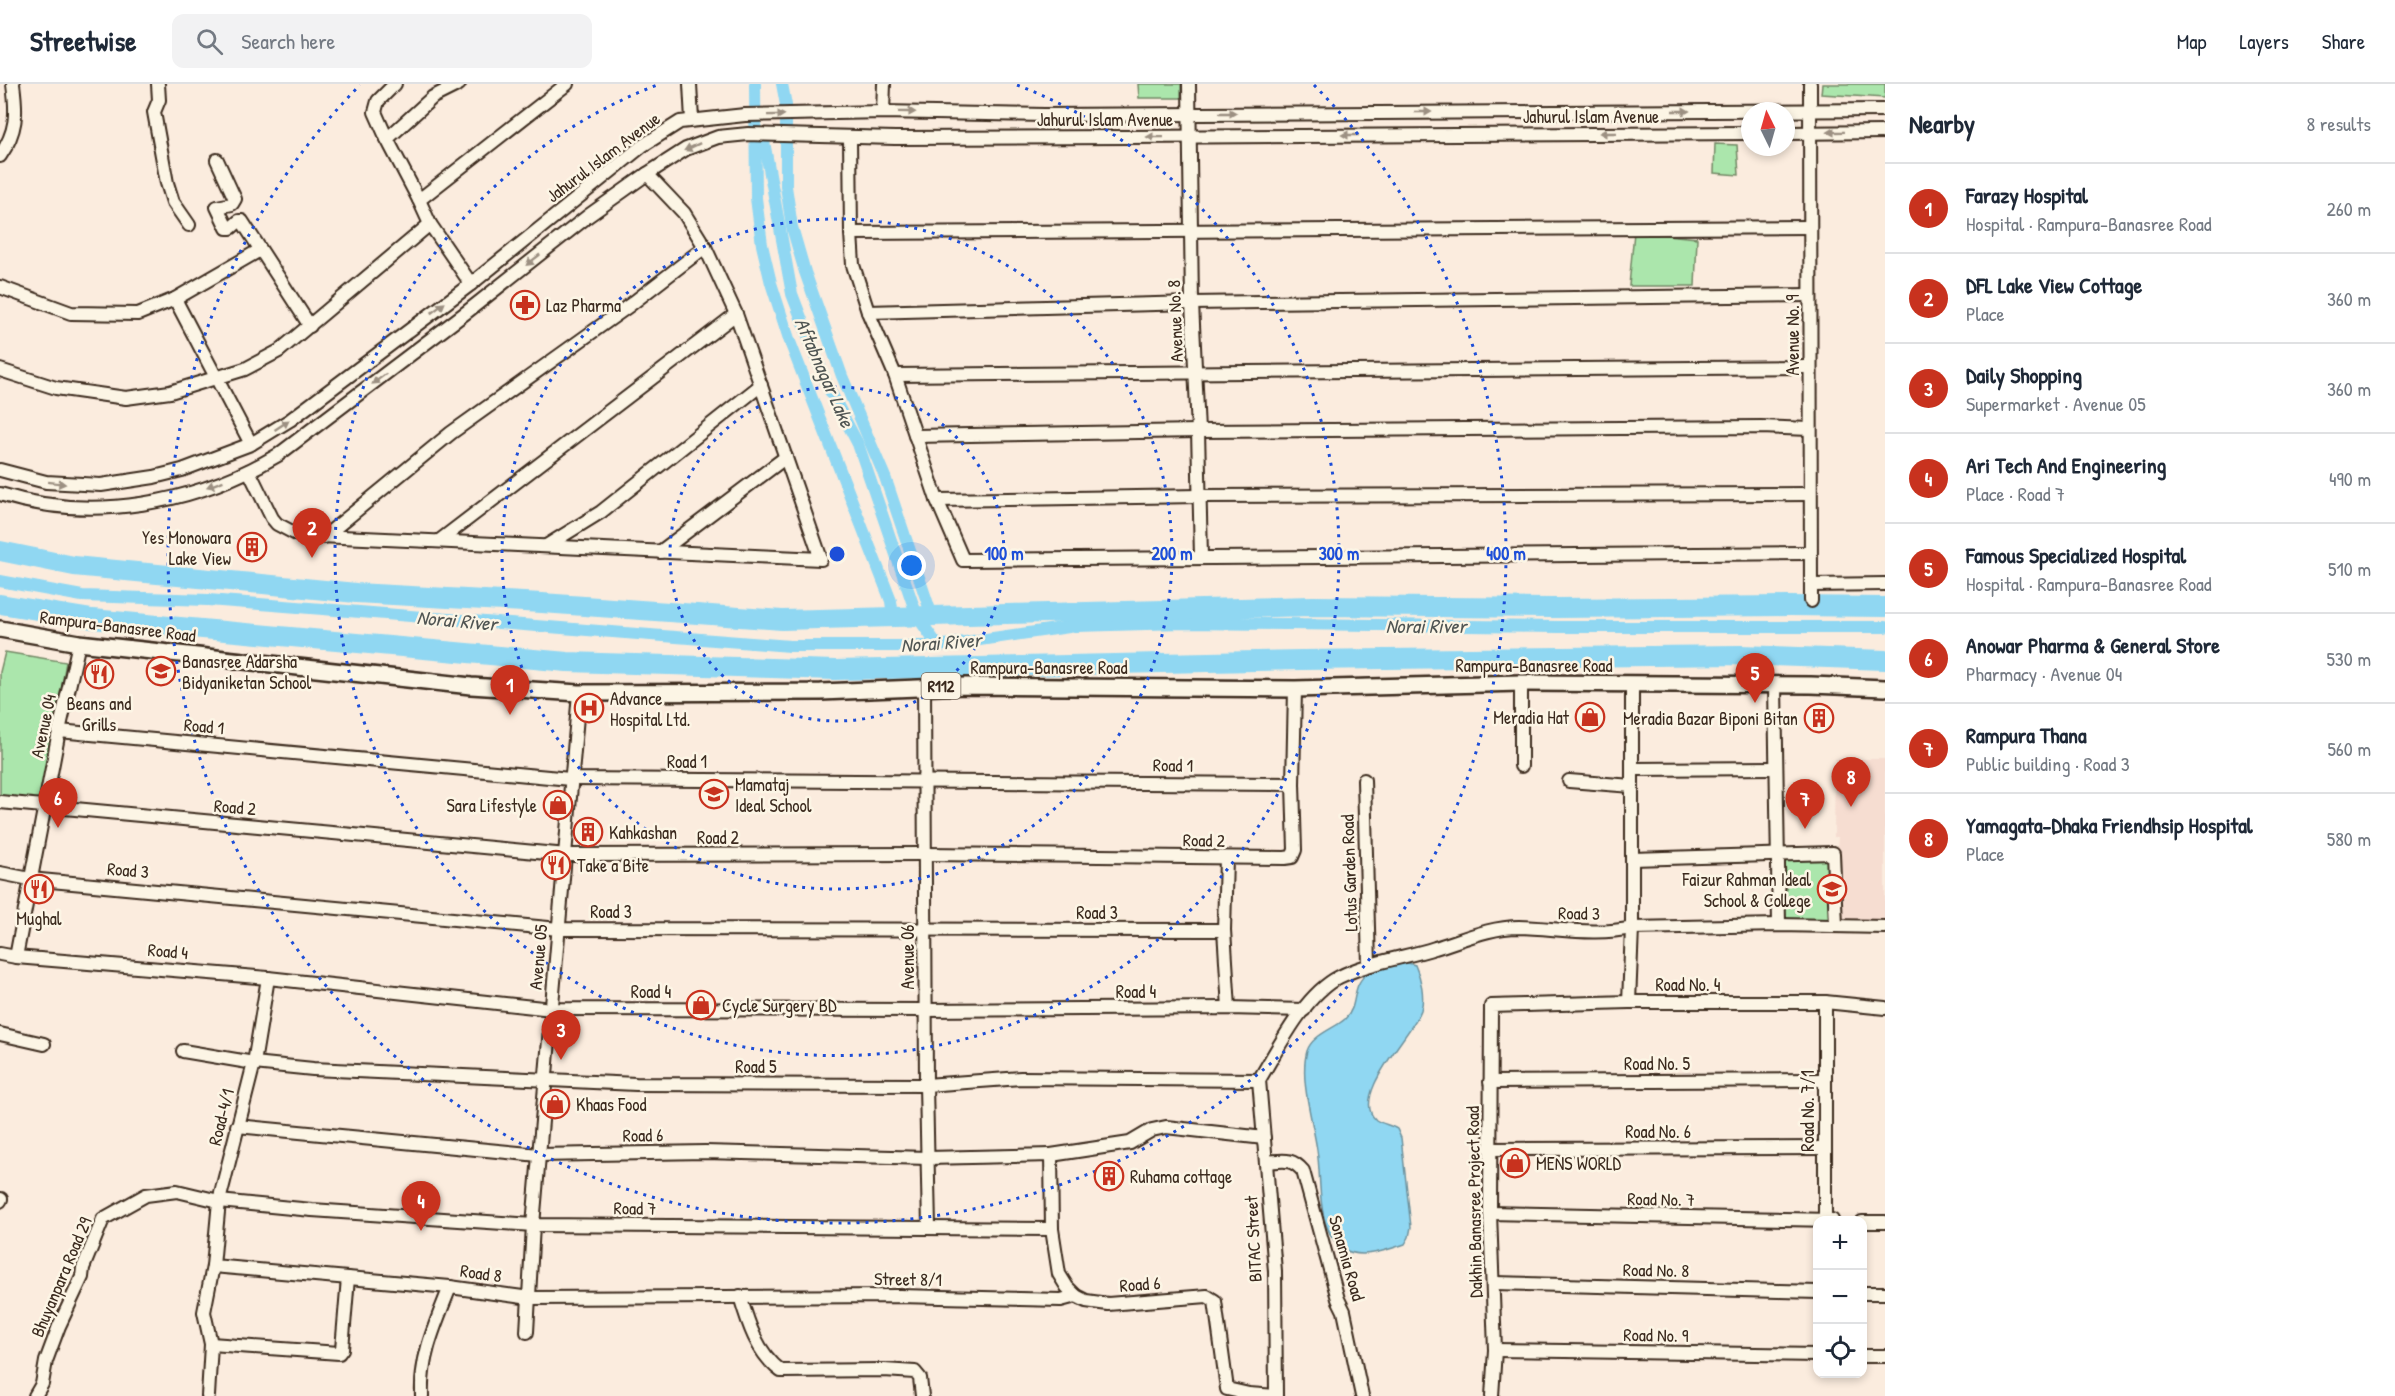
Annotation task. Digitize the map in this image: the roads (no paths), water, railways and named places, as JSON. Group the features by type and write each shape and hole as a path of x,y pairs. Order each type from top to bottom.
{"main road":[{"name":"Rampura-Banasree Road","path":"0,629 79,643 471,686 579,693 820,692 924,687 1295,689 1521,683 1885,688"}],"street":[{"path":"0,156 11,140 16,112 13,84"},
{"path":"158,84 159,100 154,112 167,183 173,202 189,225"},
{"path":"395,84 378,101 375,112 430,224 471,284"},
{"path":"387,139 433,97 459,84"},
{"path":"419,200 567,84"},
{"path":"690,84 692,120"},
{"path":"883,112 884,84"},
{"name":"Avenue No. 8","path":"1189,84 1192,303 1201,556"},
{"name":"Avenue No. 9","path":"1810,84 1811,602"},
{"name":"Jahurul Islam Avenue","path":"0,470 46,482 101,485 182,470 251,444 290,420 471,284 642,146 669,128 692,120 745,115 883,112 1044,115 1885,110"},
{"path":"1795,133 1885,132"},
{"name":"Jahurul Islam Avenue","path":"0,494 43,505 108,508 186,493 249,471 278,455 468,311 588,216 693,145 718,137 748,135 1190,137 1741,133"},
{"path":"850,137 851,233 854,265 867,312 895,375 937,500 963,560 1201,556 1810,553"},
{"path":"217,160 235,199 232,204 220,206 217,209 230,229 242,221 310,326"},
{"path":"249,471 277,525 298,535 821,559 736,314 705,247 684,213 647,174"},
{"path":"0,370 56,388 126,398 170,392 244,369 279,351 430,224"},
{"path":"851,233 1810,227"},
{"path":"324,537 451,433 630,305 705,247"},
{"path":"1,291 71,313 138,314 175,299 260,250"},
{"path":"867,312 1192,303 1810,295"},
{"path":"175,299 251,444"},
{"path":"439,541 736,314"},
{"path":"895,375 1810,367"},
{"path":"546,546 601,512 761,385"},
{"path":"915,436 1198,431 1810,429"},
{"path":"660,552 786,457"},
{"path":"937,500 1200,496 1810,494"},
{"path":"1811,585 1885,584"},
{"name":"Avenue 04","path":"16,957 59,731 79,643"},
{"path":"1521,683 1521,766"},
{"path":"1629,1002 1632,928 1632,684"},
{"path":"1775,686 1779,925"},
{"name":"Avenue 06","path":"924,687 925,1010 929,1228"},
{"path":"1293,784 1295,689"},
{"name":"Avenue 05","path":"527,1332 533,1225 567,855 570,779 579,693"},
{"name":"Road 1","path":"59,731 570,779 1293,784"},
{"path":"1632,769 1776,768"},
{"name":"Lotus Garden Road","path":"1364,780 1369,965"},
{"path":"1569,782 1632,786"},
{"name":"Road 2","path":"0,802 567,855 924,854 1226,858 1292,857 1295,850 1293,784"},
{"path":"1632,859 1833,853 1836,927"},
{"path":"1226,858 1224,930 1229,1008"},
{"name":"Road 3","path":"0,873 30,879 559,929 1224,930"},
{"name":"Road 3","path":"1259,1080 1278,1046 1304,1010 1319,993 1338,978 1369,965 1406,957 1480,933 1518,927 1584,932 1619,931 1632,928 1779,925 1885,927"},
{"name":"Road 4","path":"0,954 268,978 552,1009 1229,1008 1304,1010"},
{"name":"Road-4/1","path":"208,1396 211,1344 204,1312 216,1267 219,1201 254,1064 268,978"},
{"name":"Road No. 4","path":"1491,1006 1629,1002 1825,1002 1885,1008"},
{"name":"Road No. 7/1","path":"1825,1002 1825,1216"},
{"name":"Dakhin Banasree Project Road","path":"1491,1006 1490,1213 1495,1350 1492,1396"},
{"path":"0,1034 44,1044"},
{"name":"Road 5","path":"183,1051 254,1064 313,1069 636,1084 926,1085 1021,1078 1259,1080"},
{"name":"BITAC Street","path":"1259,1080 1275,1271 1276,1396"},
{"name":"Road No. 5","path":"1490,1082 1825,1080"},
{"name":"Road 6","path":"237,1126 539,1155 705,1152 928,1158 1051,1155 1130,1143 1152,1130 1166,1127 1264,1138"},
{"name":"Road No. 6","path":"1490,1149 1825,1148"},
{"path":"1051,1155 1053,1229 1059,1274 1076,1296"},
{"name":"Sonamia Road","path":"1266,1161 1296,1162 1303,1171 1338,1299 1344,1311 1362,1396"},
{"name":"Bhuyanpara Road 29","path":"35,1396 42,1384 46,1361 59,1326 82,1277 83,1268 103,1219 146,1195 177,1191 219,1201"},
{"name":"Road 7","path":"219,1201 312,1210 533,1225 1053,1229"},
{"name":"Road No. 7","path":"1490,1213 1813,1220"},
{"path":"1867,1222 1885,1222"},
{"name":"Road 8","path":"216,1267 450,1287 530,1298 740,1296"},
{"path":"211,1344 339,1353 342,1349 348,1278"},
{"name":"Road No. 8","path":"1494,1284 1813,1292"},
{"path":"422,1396 422,1371 426,1352 431,1333 450,1287"},
{"path":"1867,1293 1885,1293"},
{"path":"740,1296 748,1324 764,1354 771,1364 781,1371 915,1372 920,1378 922,1396"},
{"name":"Street 8/1","path":"740,1296 899,1296 1061,1300 1076,1296"},
{"name":"Road 6","path":"1076,1296 1086,1301 1108,1304 1207,1296 1215,1301 1227,1389 1249,1394 1276,1396"},
{"name":"Road No. 9","path":"1495,1350 1813,1355"},
{"path":"1867,1356 1885,1356"}],"water":[{"path":"1408,963 1415,965 1419,976 1422,987 1421,1010 1376,1081 1370,1109 1376,1120 1397,1129 1401,1138 1411,1227 1405,1244 1374,1253 1358,1254 1338,1245 1324,1218 1317,1150 1306,1087 1305,1062 1310,1045 1350,1013 1363,977 1378,968"}],"waterway":[{"name":"Aftabnagar Lake","path":"755,84 756,198 762,245 771,283 790,342 891,601 893,617 932,616 885,477 842,376 805,272 792,227 786,186 786,105 782,84"},
{"name":"Aftabnagar Lake","path":"763,136 792,294 827,385 858,444 917,616 938,646"},
{"name":"Norai River","path":"0,551 74,566 356,593 782,620 1313,606 1885,607"},
{"name":"Norai River","path":"0,581 82,596 208,600 790,646 938,646 1076,626 1182,623 1560,627 1885,627"},
{"name":"Norai River","path":"0,604 92,619 567,662 835,670 1302,660 1740,655 1885,660"}],"place":[{"name":"Laz Pharma","path":"525,305"},
{"name":"Yes Monowara Lake View","path":"252,547"},
{"name":"DFL Lake View Cottage","path":"312,558"},
{"name":"Banasree Adarsha Bidyaniketan School","path":"161,671"},
{"name":"Beans and Grills","path":"99,674"},
{"name":"Famous Specialized Hospital","path":"1755,703"},
{"name":"Advance Hospital Ltd.","path":"589,708"},
{"name":"Farazy Hospital","path":"510,715"},
{"name":"Meradia Hat","path":"1590,717"},
{"name":"Meradia Bazar Biponi Bitan","path":"1819,718"},
{"name":"Mamataj Ideal School","path":"714,794"},
{"name":"Sara Lifestyle","path":"558,805"},
{"name":"Yamagata-Dhaka Friendhsip Hospital","path":"1851,807"},
{"name":"Anowar Pharma & General Store","path":"58,828"},
{"name":"Rampura Thana","path":"1805,829"},
{"name":"Kahkashan","path":"588,832"},
{"name":"Take a Bite","path":"556,865"},
{"name":"Mughal","path":"39,889"},
{"name":"Faizur Rahman Ideal School & College","path":"1832,889"},
{"name":"Cycle Surgery BD","path":"701,1005"},
{"name":"Daily Shopping","path":"561,1060"},
{"name":"Khaas Food","path":"555,1104"},
{"name":"MENS WORLD","path":"1515,1163"},
{"name":"Ruhama cottage","path":"1109,1176"},
{"name":"Ari Tech And Engineering","path":"421,1231"}]}
